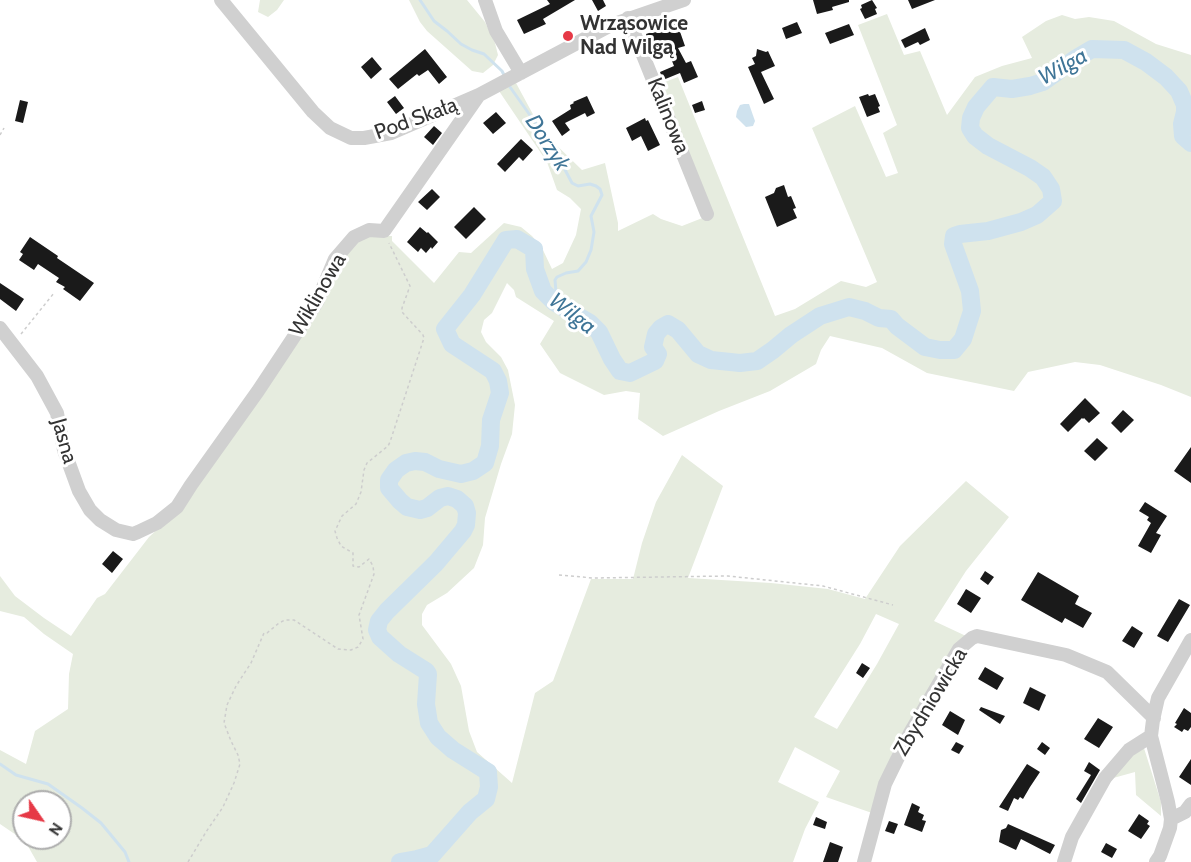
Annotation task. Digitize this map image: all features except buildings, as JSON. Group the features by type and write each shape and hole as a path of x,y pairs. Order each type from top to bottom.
{"street":[{"name":"Pod Skałą","path":"221,0 313,112 330,128 351,138 391,133 479,95 596,32 628,18 684,0"},
{"path":"485,0 496,31 521,73"},
{"name":"Kalinowa","path":"628,18 707,214"},
{"path":"384,231 479,95"},
{"name":"Wiklinowa","path":"138,532 157,523 177,507 317,302 335,259 354,237 369,230 384,231"},
{"name":"Jasna","path":"0,328 37,376 57,413 64,450 79,491 90,510 100,520 116,530 133,534 138,532"},
{"name":"Zbydniowicka","path":"864,862 885,784 910,733 959,649 976,636 1066,655 1107,672 1154,718"},
{"path":"1156,862 1170,828 1171,819 1151,736 1158,698 1191,640"},
{"path":"1064,862 1072,837 1105,778 1129,750 1151,736"},
{"path":"1171,819 1185,812 1191,804"}],"path":[{"path":"0,135 4,128"},
{"path":"188,862 223,807 234,783 240,764 224,723 227,705 251,663 264,633 269,632 279,622 294,620 339,650 351,650 358,647 363,639 360,615 374,574 373,566 369,559 359,567 353,566 353,553 341,546 335,531 342,516 356,504 367,463 390,442 424,338 402,312 410,286 384,231"},
{"path":"13,345 54,293"},
{"path":"559,575 593,578 728,576 823,586 893,605"}],"shaded area":[{"path":"260,0 284,0 268,17 258,12"},
{"path":"409,0 467,0 485,22 495,43 498,55 493,65 483,73 472,71 427,31"},
{"path":"887,14 904,55 920,51 947,115 975,77 1002,66 1032,58 1022,37 1046,21 1062,15 1075,19 1089,17 1114,21 1156,44 1191,55 1191,397 1100,365 1075,362 1028,372 1014,391 927,373 882,348 830,336 816,364 770,391 663,436 638,419 640,393 626,391 604,395 560,373 540,344 554,321 516,297 514,290 507,283 492,313 484,320 481,332 486,342 501,357 508,370 515,405 512,434 485,518 483,545 474,568 447,593 427,605 422,614 422,625 451,664 461,686 469,731 477,752 512,783 535,693 553,681 591,579 633,579 656,502 682,455 723,486 688,578 828,589 865,599 900,546 966,481 1009,517 966,571 934,621 966,636 894,748 872,813 826,797 840,771 795,747 778,782 819,802 805,829 793,862 37,862 30,850 72,850 72,790 12,790 12,832 0,824 0,750 26,764 35,731 68,709 69,674 73,654 24,617 0,611 0,576 15,596 71,636 97,598 105,594 149,537 181,508 340,260 360,238 372,233 379,236 392,236 392,241 434,283 459,252 471,253 504,223 521,227 532,236 542,248 552,269 563,263 576,235 581,209 557,190 547,162 499,91 516,83 542,131 582,170 605,163 618,231 653,214 682,226 710,215 657,85 678,77 775,316 795,309 841,281 866,287 877,282 812,128 855,106 886,177 898,173 883,133 897,125 858,25","holes":["876,614 899,624 837,729 814,717"]},
{"path":"1143,745 1161,802 1161,816 1136,795 1135,772 1106,780"}],"water":[{"path":"749,104 755,121 753,126 746,127 736,117 740,105"}],"waterway":[{"name":"Dorzyk","path":"420,0 434,21 461,44 484,54 504,75"},
{"name":"Wilga","path":"400,862 432,855 470,812 486,799 489,787 488,772 453,750 438,737 429,723 426,704 428,674 426,671 399,654 380,637 377,630 379,621 387,611 436,563 466,525 465,506 457,499 448,496 440,498 427,508 420,510 407,507 389,488 389,480 396,470 406,463 415,461 461,474 473,471 485,463 490,446 491,420 500,393 498,381 493,371 452,344 445,329 472,295 506,240 517,239 534,249 535,269 543,291 554,302 590,323 599,332 620,371 630,373 655,361 658,354 653,347 656,334 668,324 678,330 698,354 711,360 740,363 757,361 820,316 849,307 879,318 891,319 925,347 954,350 963,339 972,311 970,291 953,244 954,236 988,231 1021,222 1037,215 1053,201 1051,189 1043,177 988,146 975,136 970,128 976,107 993,87 1012,89 1043,82 1092,49 1124,50 1146,62 1166,77 1179,91 1185,105 1183,136 1191,143"},
{"name":"Dorzyk","path":"510,87 554,149 572,183 578,186 590,184 596,186 602,195 591,216 594,232 586,262 578,271 557,277 554,302"},
{"path":"0,764 16,775 48,784 82,808 101,823 125,852 129,862"}],"place":[{"name":"Wrząsowice Nad Wilgą","path":"568,36"}]}
